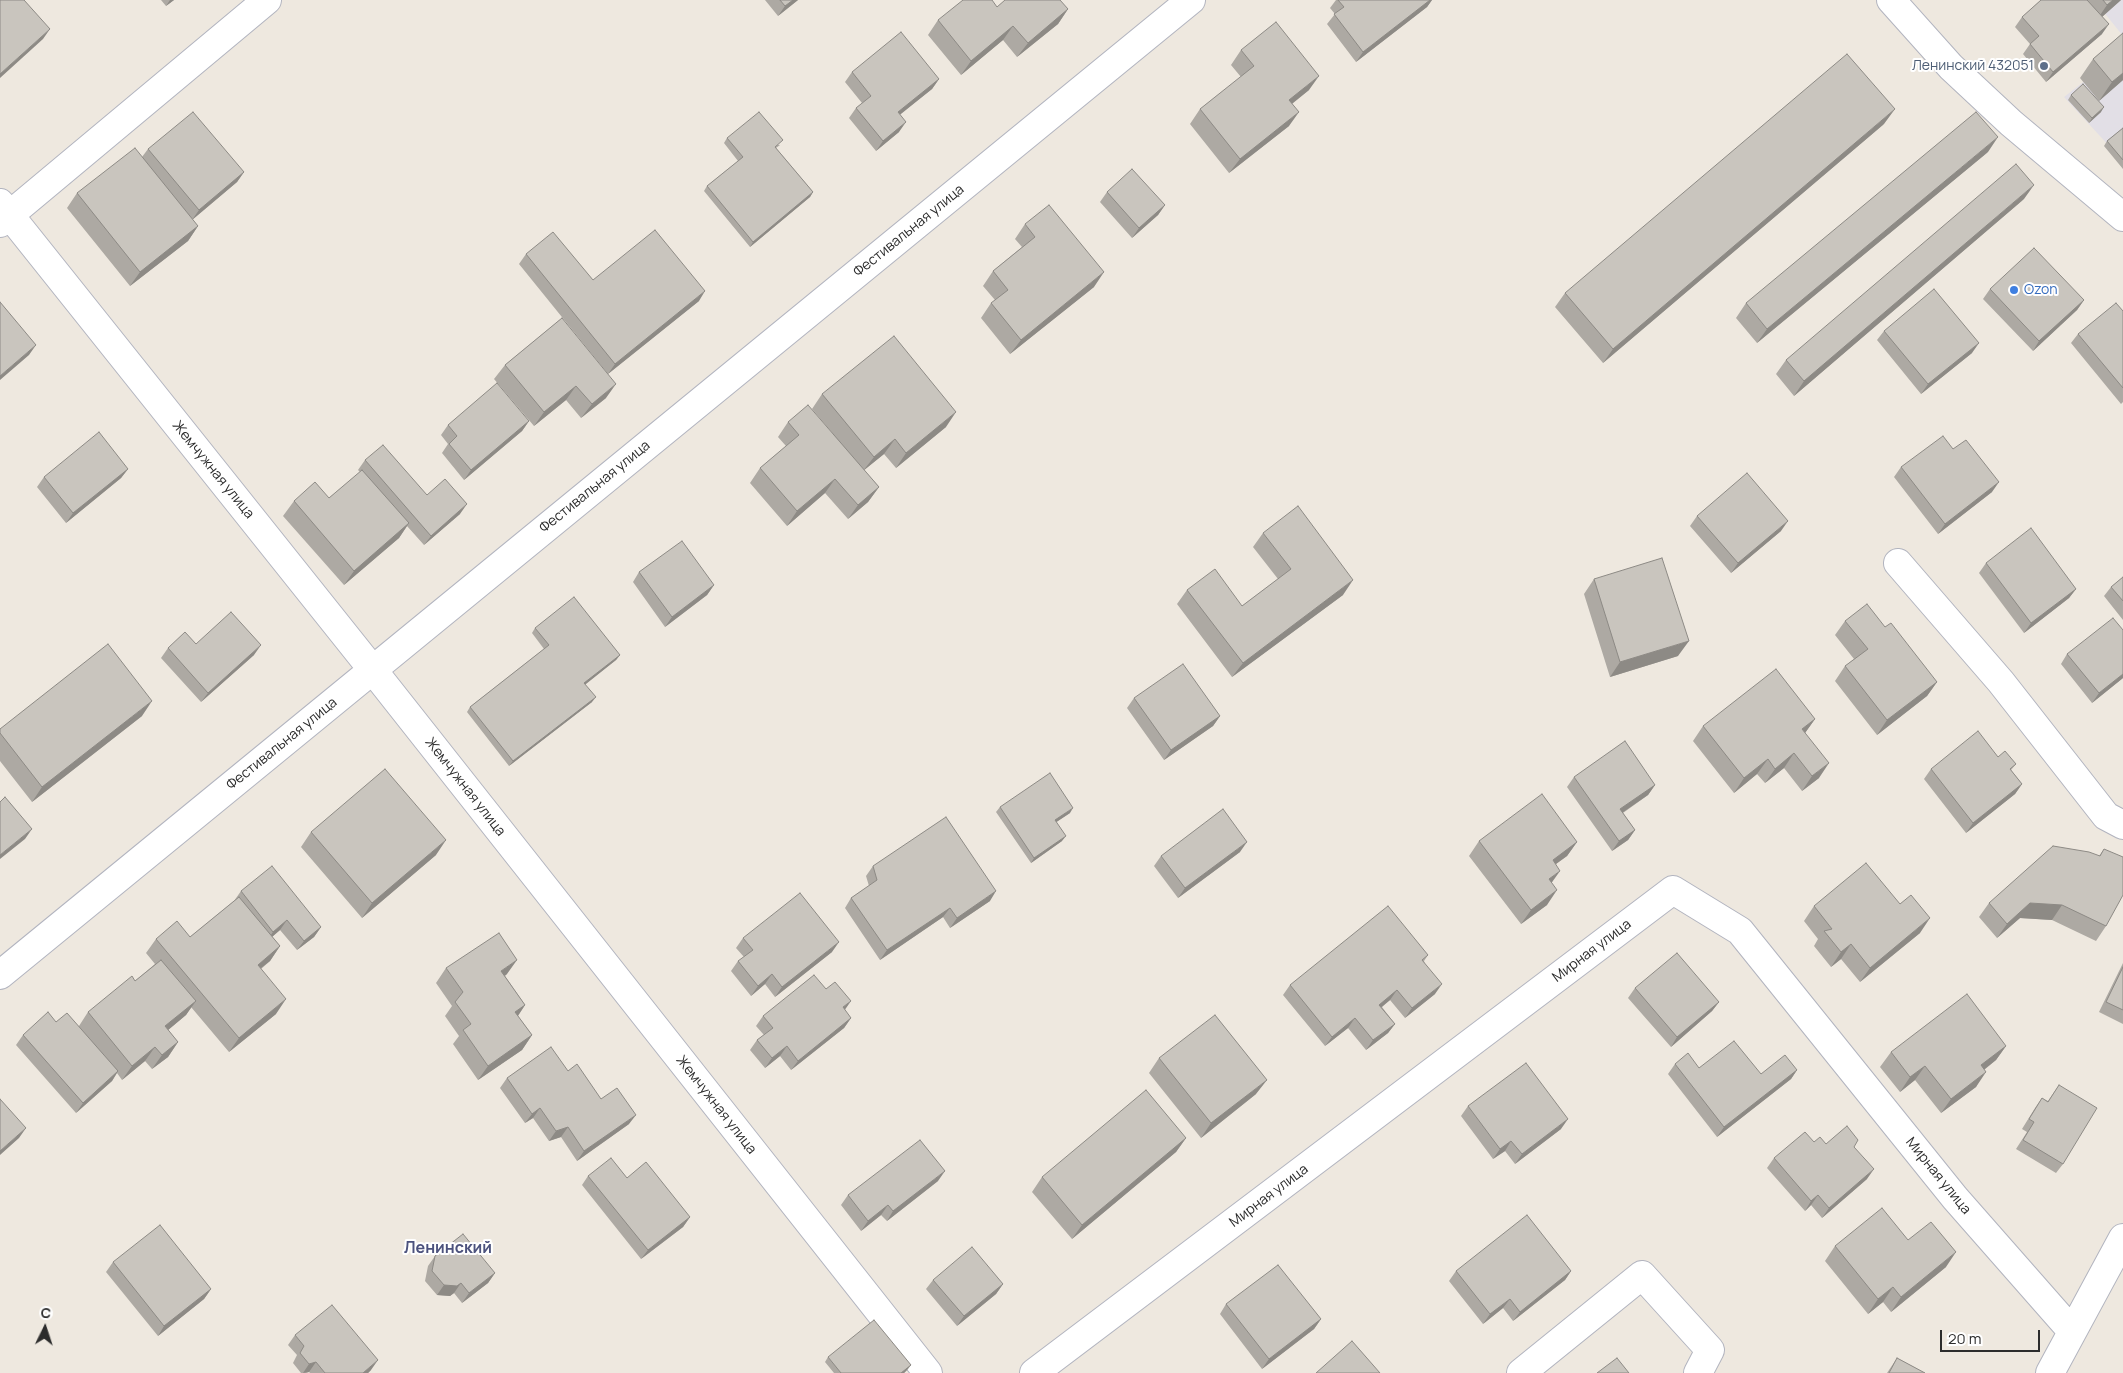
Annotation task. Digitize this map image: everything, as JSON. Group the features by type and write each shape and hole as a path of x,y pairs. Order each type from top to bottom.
{"street":[{"path":"3,213 267,0"},
{"name":"Фестивальная улица","path":"0,975 1192,0"},
{"path":"1891,0 1951,67 2011,123 2123,217"},
{"name":"Жемчужная улица","path":"3,213 372,669 928,1373"},
{"path":"1898,563 2001,682 2106,816 2123,825"},
{"name":"Мирная улица","path":"1034,1373 1673,890 1740,931 1955,1198 2071,1330"},
{"path":"2050,1373 2071,1330 2123,1238"},
{"path":"1522,1373 1642,1275 1710,1350 1698,1373"}],"shaded area":[{"path":"2094,0 2123,0 2123,36"},
{"path":"2123,51 2123,161 2064,97"}],"building":[{"path":"0,0 24,0 50,29 0,74"},
{"path":"780,0 793,0 785,6"},
{"path":"963,0 992,0 997,7 1005,0 1060,0 1068,9 1028,43 1013,26 971,61 938,20"},
{"path":"1338,0 1430,0 1363,52 1334,14 1344,7"},
{"path":"2041,0 2087,0 2109,24 2053,72 2030,44 2039,36 2022,17"},
{"path":"2103,0 2113,0 2107,5"},
{"path":"1276,22 1319,76 1289,100 1299,112 1240,159 1200,109 1254,66 1241,50"},
{"path":"901,32 939,79 898,112 906,122 883,141 856,108 871,96 852,72"},
{"path":"2123,33 2123,73 2112,82 2093,59"},
{"path":"1847,54 1895,109 1613,349 1565,293"},
{"path":"2083,84 2104,107 2092,118 2071,95"},
{"path":"193,112 244,172 199,210 148,149"},
{"path":"759,112 783,140 775,147 813,192 753,242 707,186 743,157 727,138"},
{"path":"1976,112 1998,137 1767,329 1746,303"},
{"path":"2123,128 2123,160 2107,141"},
{"path":"135,148 198,226 140,272 77,193"},
{"path":"2016,164 2034,185 1804,381 1786,360"},
{"path":"1132,169 1165,205 1139,228 1107,192"},
{"path":"1049,205 1104,272 1021,340 991,303 1008,290 993,271 1035,237 1025,224"},
{"path":"655,230 705,291 615,364 526,254 553,232 593,280"},
{"path":"2034,248 2084,300 2039,341 1990,289"},
{"path":"1934,289 1979,343 1928,384 1884,331"},
{"path":"0,302 36,345 0,376"},
{"path":"2116,303 2123,311 2123,388 2078,334"},
{"path":"562,318 616,384 592,404 576,386 544,412 505,365"},
{"path":"894,336 956,412 906,453 895,439 874,457 822,394"},
{"path":"497,383 529,421 471,470 449,444 457,436 448,425"},
{"path":"808,405 879,487 858,505 835,479 797,511 760,468 799,435 788,422"},
{"path":"99,432 128,469 73,513 44,477"},
{"path":"1943,436 1953,449 1966,440 1999,482 1945,524 1901,467"},
{"path":"383,445 427,495 445,479 467,504 431,536 365,460"},
{"path":"362,470 409,523 354,571 294,501 315,482 329,498"},
{"path":"1747,473 1788,521 1738,563 1697,516"},
{"path":"1298,506 1353,580 1243,663 1187,590 1215,569 1242,606 1291,569 1263,533"},
{"path":"2031,528 2076,589 2031,623 1986,563"},
{"path":"682,541 714,585 672,617 639,572"},
{"path":"1662,558 1689,641 1620,662 1594,579"},
{"path":"2123,577 2123,601 2111,587"},
{"path":"574,597 620,655 584,683 596,697 513,761 470,707 549,645 535,628"},
{"path":"1867,604 1885,627 1891,623 1937,682 1887,720 1845,666 1868,649 1845,621"},
{"path":"231,612 261,645 208,693 168,648 185,632 196,644"},
{"path":"2113,618 2123,630 2123,674 2099,693 2067,654"},
{"path":"108,644 152,701 42,787 0,733 0,729"},
{"path":"1183,664 1220,716 1171,750 1134,698"},
{"path":"1776,669 1815,719 1802,729 1829,763 1812,776 1794,753 1775,769 1768,759 1744,778 1703,726"},
{"path":"1978,731 1998,757 2005,751 2016,764 2010,769 2022,784 1973,823 1931,769"},
{"path":"1625,741 1655,785 1620,809 1635,830 1619,841 1574,777"},
{"path":"385,769 446,840 372,903 311,832"},
{"path":"1050,773 1073,808 1055,820 1066,836 1034,858 1000,807"},
{"path":"1542,794 1577,842 1553,860 1560,871 1549,879 1557,890 1531,910 1479,841"},
{"path":"5,797 32,829 0,855 0,802"},
{"path":"1223,809 1247,842 1185,888 1161,856"},
{"path":"946,817 996,891 957,918 950,908 887,950 851,898 877,880 873,866"},
{"path":"2053,846 2089,852 2100,856 2104,849 2123,857 2123,895 2106,926 2062,905 2030,903 2007,924 1989,903"},
{"path":"1866,863 1900,904 1911,895 1930,918 1870,968 1851,944 1841,952 1824,931 1832,929 1814,906"},
{"path":"272,866 321,927 304,941 287,920 273,932 241,891"},
{"path":"800,893 839,942 782,987 772,974 758,986 738,961 753,950 743,938"},
{"path":"239,897 280,946 258,965 286,999 239,1038 156,939 177,921 190,937"},
{"path":"1388,906 1428,955 1422,960 1442,984 1412,1008 1397,990 1379,1005 1395,1024 1373,1040 1355,1018 1332,1037 1290,985"},
{"path":"499,933 517,960 501,971 525,1005 515,1012 532,1035 488,1066 463,1030 471,1024 455,1002 463,992 446,968"},
{"path":"1677,953 1719,1002 1677,1037 1635,988"},
{"path":"161,960 196,1001 165,1026 178,1042 162,1055 155,1047 132,1066 88,1012 132,976 135,981"},
{"path":"2123,967 2123,1010 2106,1002"},
{"path":"814,975 826,989 835,982 851,1001 843,1007 851,1018 798,1061 787,1046 772,1058 757,1040 773,1028 763,1016"},
{"path":"1967,994 2006,1046 1981,1065 1986,1072 1951,1099 1925,1066 1910,1077 1891,1052"},
{"path":"48,1012 56,1022 67,1013 118,1071 83,1103 23,1035"},
{"path":"1215,1015 1267,1080 1211,1123 1159,1058"},
{"path":"1734,1041 1761,1074 1785,1055 1797,1070 1724,1127 1675,1064 1688,1053 1699,1068"},
{"path":"551,1047 568,1071 577,1064 601,1099 617,1088 636,1115 584,1151 568,1127 556,1131 540,1108 532,1114 507,1078"},
{"path":"1526,1063 1568,1119 1522,1154 1511,1141 1500,1149 1468,1106"},
{"path":"2059,1085 2097,1108 2063,1164 2023,1140 2034,1122 2029,1119 2042,1098 2048,1102"},
{"path":"1146,1090 1186,1138 1082,1225 1042,1177"},
{"path":"0,1099 26,1128 0,1151"},
{"path":"1847,1126 1858,1140 1854,1147 1874,1169 1829,1208 1818,1195 1811,1201 1774,1158 1805,1132 1814,1142 1820,1137 1826,1144"},
{"path":"920,1140 945,1171 893,1211 888,1205 868,1221 848,1195"},
{"path":"611,1158 627,1178 646,1162 690,1217 648,1250 588,1176"},
{"path":"1882,1208 1908,1240 1931,1222 1956,1252 1901,1297 1893,1287 1878,1299 1835,1246"},
{"path":"1527,1215 1571,1271 1520,1312 1510,1299 1490,1314 1456,1271"},
{"path":"160,1225 211,1289 164,1326 113,1262"},
{"path":"463,1234 495,1273 469,1293 461,1283 457,1286 444,1285 432,1271 435,1256"},
{"path":"972,1247 1003,1284 964,1316 933,1280"},
{"path":"1278,1265 1321,1319 1269,1359 1226,1304"},
{"path":"332,1305 378,1360 363,1373 325,1373 316,1362 309,1364 300,1353 304,1346 295,1335"},
{"path":"874,1320 911,1365 901,1373 841,1373 828,1357"},
{"path":"1352,1341 1380,1373 1316,1373"},
{"path":"1617,1358 1629,1373 1597,1373"},
{"path":"1897,1358 1925,1373 1889,1373"}],"place":[{"name":"Ленинский 432051","path":"2044,66"},
{"name":"Ozon","path":"2014,290"}],"district":[{"name":"Ленинский","path":"448,1249"}]}
